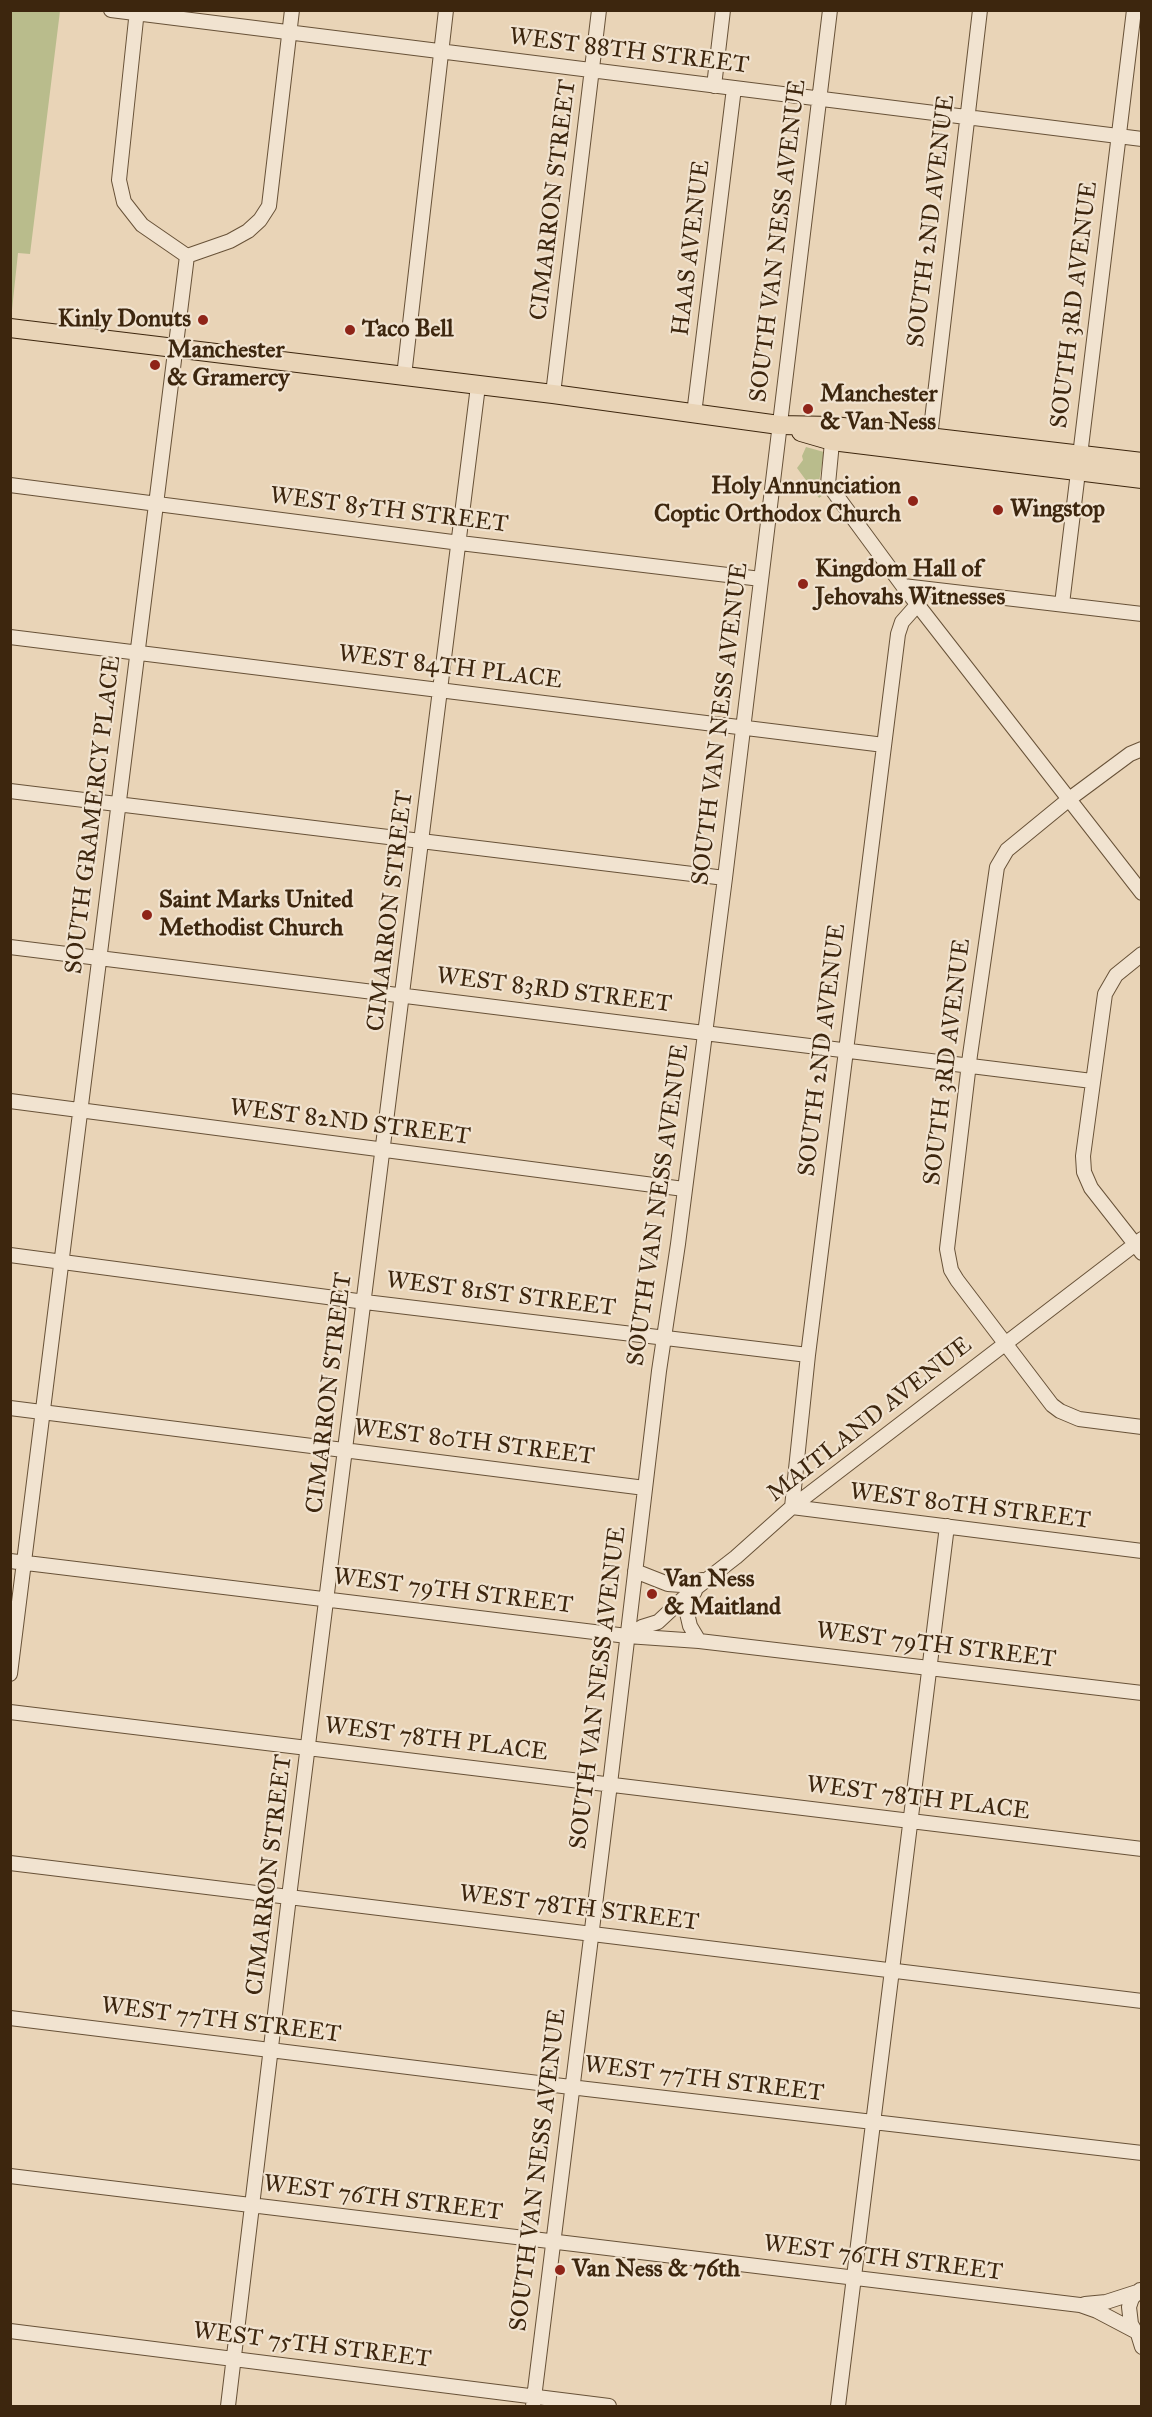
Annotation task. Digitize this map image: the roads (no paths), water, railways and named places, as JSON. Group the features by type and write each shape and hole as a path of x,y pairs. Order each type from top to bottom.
{"main road":[{"path":"10,328 552,394 833,434 1078,462 1142,462"},
{"path":"833,434 930,437 1078,462 1142,479"}],"street":[{"name":"WEST 88TH STREET","path":"111,10 1142,139"},
{"path":"137,12 119,180 124,202 142,225 187,256 230,242 260,220 269,206 292,10"},
{"path":"404,376 446,10"},
{"name":"CIMARRON STREET","path":"552,394 599,10"},
{"path":"714,86 723,10"},
{"name":"SOUTH VAN NESS AVENUE","path":"533,2402 664,1337 744,728 830,10"},
{"name":"SOUTH 2ND AVENUE","path":"930,437 980,10"},
{"name":"SOUTH 3RD AVENUE","path":"1062,604 1134,10"},
{"name":"HAAS AVENUE","path":"694,414 734,88"},
{"name":"SOUTH GRAMERCY PLACE","path":"10,1674 17,1562 43,1412 187,256"},
{"name":"CIMARRON STREET","path":"228,2406 289,1897 478,386"},
{"path":"833,434 828,484 917,605 1142,893"},
{"name":"WEST 85TH STREET","path":"10,485 761,579"},
{"path":"903,586 1142,614"},
{"name":"SOUTH 2ND AVENUE","path":"792,1507 808,1355 898,634 902,622 917,605"},
{"name":"WEST 84TH PLACE","path":"10,637 884,745"},
{"path":"1068,800 1130,754 1142,749"},
{"path":"10,791 725,878"},
{"name":"SOUTH 3RD AVENUE","path":"1004,1344 957,1280 949,1260 948,1238 997,867 1007,850 1068,800"},
{"name":"WEST 83RD STREET","path":"10,947 1092,1081"},
{"path":"1139,1245 1091,1188 1084,1172 1083,1156 1105,994 1116,975 1142,954"},
{"name":"WEST 82ND STREET","path":"10,1101 684,1189"},
{"name":"MAITLAND AVENUE","path":"627,1636 642,1627 658,1622 792,1507 1004,1344 1139,1245"},
{"name":"WEST 81ST STREET","path":"10,1255 365,1302 808,1355"},
{"path":"1004,1344 1052,1405 1060,1411 1079,1419 1142,1426"},
{"name":"WEST 80TH STREET","path":"10,1408 645,1488"},
{"name":"WEST 80TH STREET","path":"792,1507 1142,1551"},
{"path":"838,2406 947,1526"},
{"name":"WEST 79TH STREET","path":"17,1562 627,1636 699,1641 1142,1693"},
{"path":"635,1571 660,1582 702,1583"},
{"path":"699,1641 690,1626 687,1613 688,1600 702,1583"},
{"name":"WEST 78TH PLACE","path":"10,1712 1142,1849"},
{"name":"WEST 78TH STREET","path":"10,1863 1142,2001"},
{"name":"WEST 77TH STREET","path":"10,2018 571,2087 1142,2153"},
{"name":"WEST 76TH STREET","path":"10,2171 38,2178"},
{"name":"WEST 76TH STREET","path":"10,2176 1080,2305 1097,2311 1139,2337"},
{"path":"1139,2337 1131,2324 1129,2307 1140,2289"},
{"name":"WEST 76TH STREET","path":"1080,2305 1106,2302 1140,2289"},
{"name":"WEST 75TH STREET","path":"10,2331 234,2359 533,2402 609,2406"}],"place":[{"name":"Kinly Donuts","path":"203,320"},
{"name":"Taco Bell","path":"350,330"},
{"name":"Manchester & Gramercy","path":"155,365"},
{"name":"Manchester & Van Ness","path":"808,409"},
{"name":"Holy Annunciation Coptic Orthodox Church","path":"913,501"},
{"name":"Wingstop","path":"998,510"},
{"name":"Kingdom Hall of Jehovahs Witnesses","path":"803,584"},
{"name":"Saint Marks United Methodist Church","path":"147,915"},
{"name":"Van Ness & Maitland","path":"652,1594"},
{"name":"Van Ness & 76th","path":"560,2270"}]}
